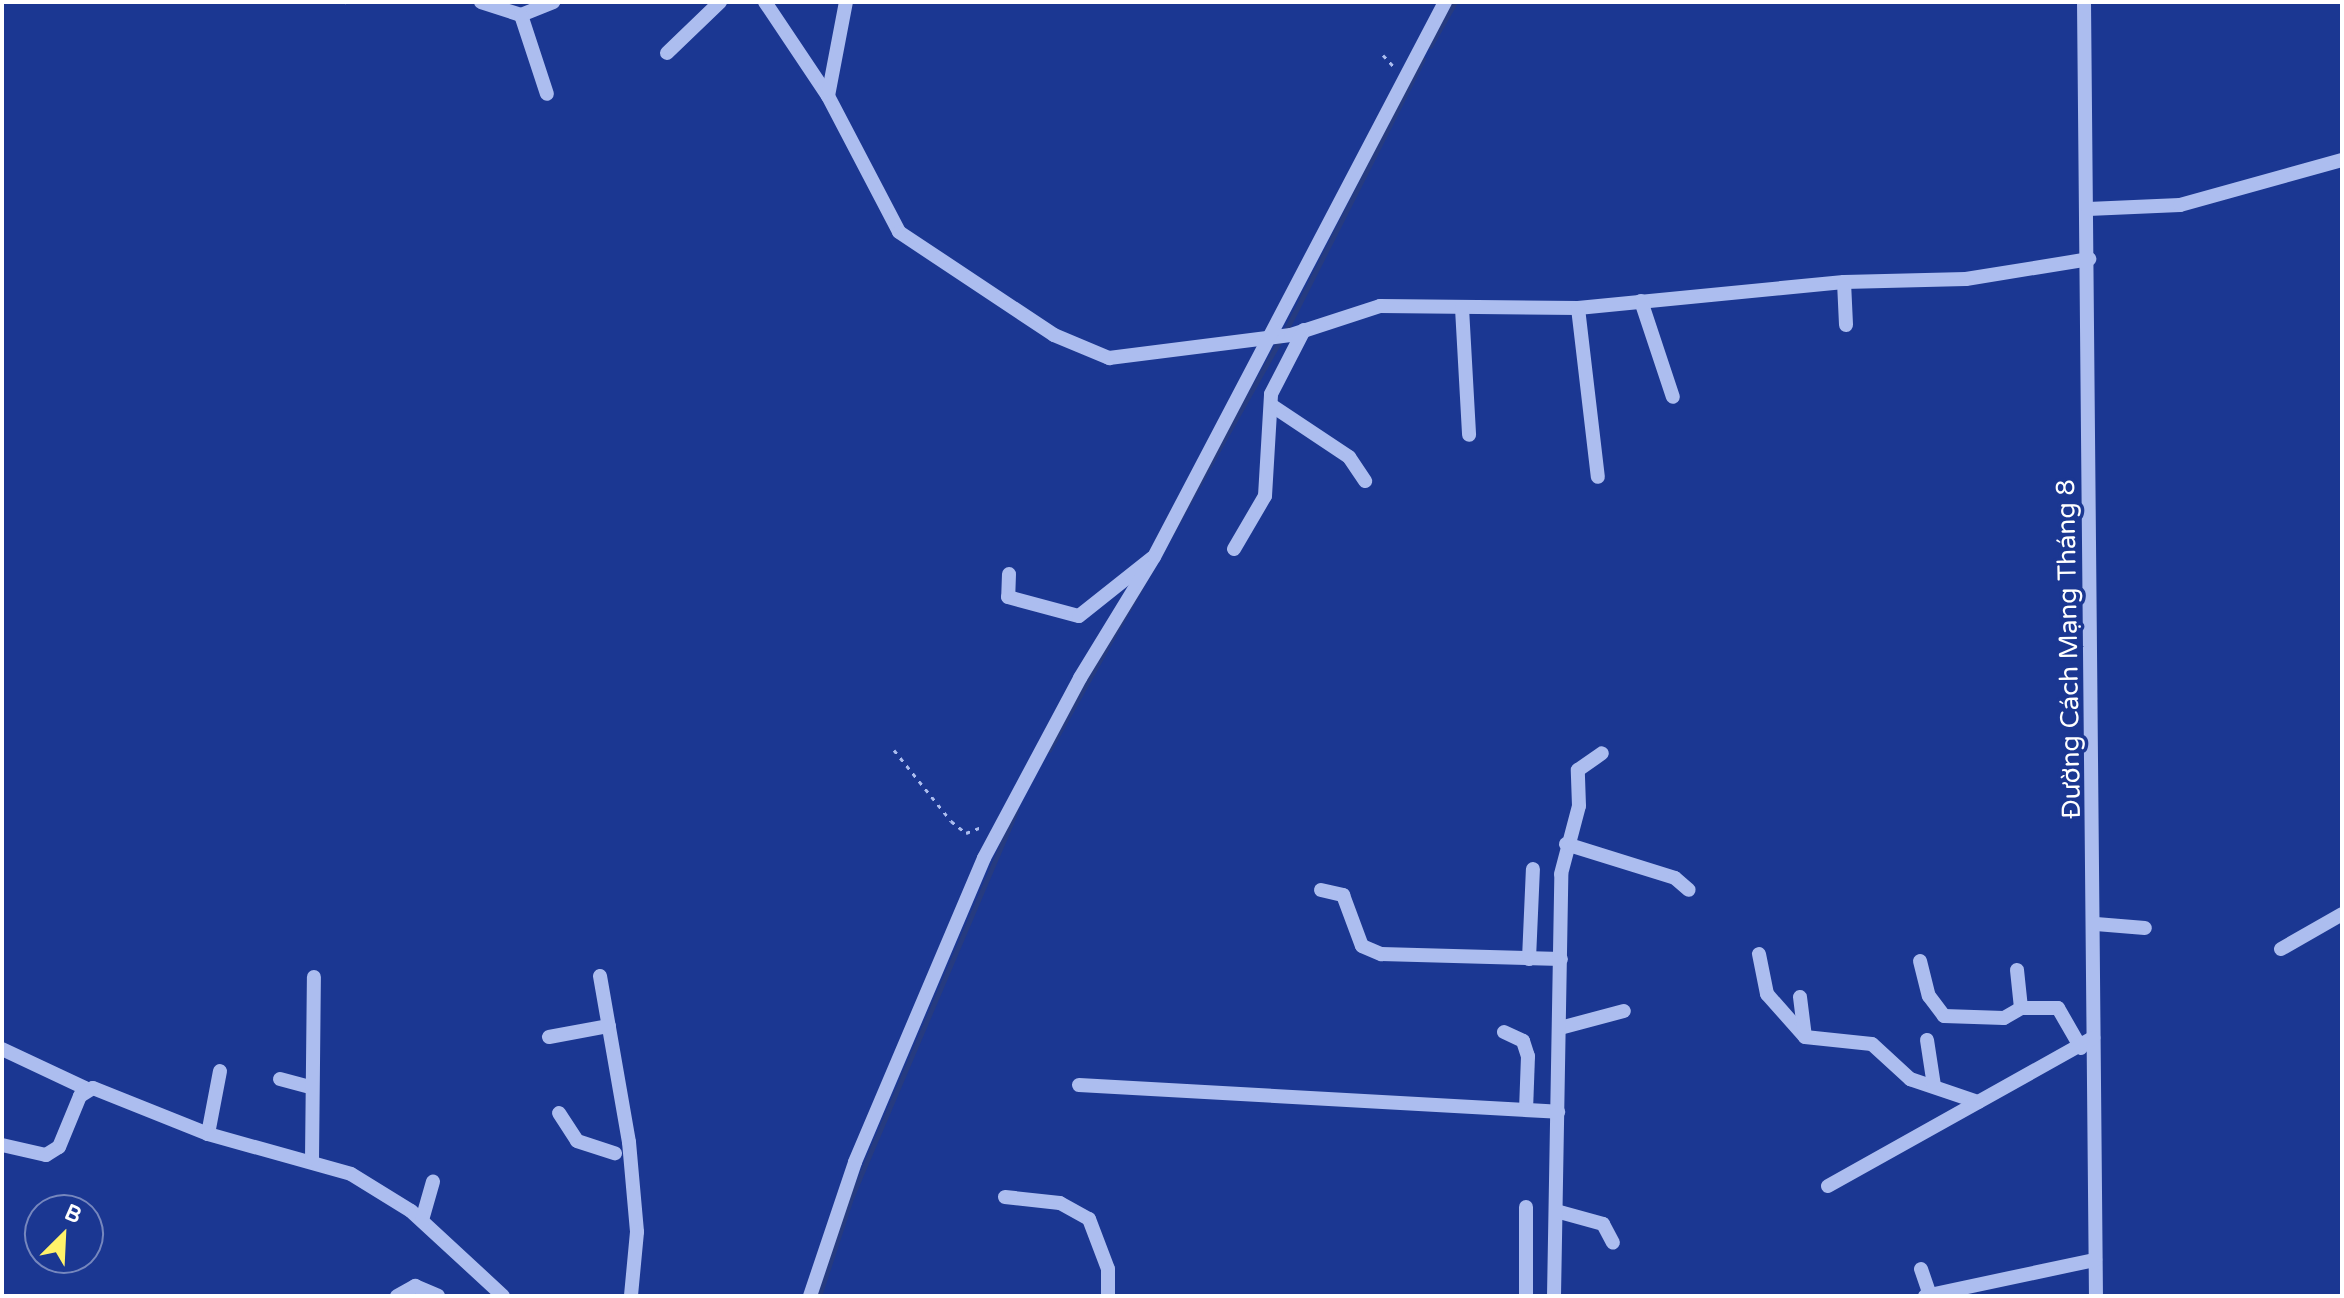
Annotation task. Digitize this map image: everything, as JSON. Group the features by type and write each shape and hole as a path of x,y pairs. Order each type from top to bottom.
{"street":[{"path":"481,2 521,15 553,2"},
{"path":"667,53 720,2"},
{"path":"765,2 828,96 899,232 1054,335 1091,353 1126,359 1272,338 1380,306 1578,308 1844,282 1966,279 2089,259"},
{"path":"828,96 846,2"},
{"path":"810,1296 855,1162 984,858 1080,678 1154,557 1272,338 1445,2"},
{"name":"Đường Cách Mạng Tháng 8","path":"2084,2 2096,924 2093,1038 2096,1296"},
{"path":"521,15 547,94"},
{"path":"2088,209 2180,205 2342,160"},
{"path":"1844,282 1846,325"},
{"path":"1641,301 1673,397"},
{"path":"1462,308 1469,435"},
{"path":"1578,308 1598,477"},
{"path":"1234,549 1265,496 1271,405 1297,332"},
{"path":"1271,405 1349,457 1365,481"},
{"path":"1009,574 1008,597 1079,616 1154,557"},
{"path":"1554,1296 1566,844 1579,806 1578,770 1602,753"},
{"path":"1566,844 1675,878 1689,890"},
{"path":"1529,959 1533,869"},
{"path":"1321,890 1343,895 1362,946 1381,954 1561,959"},
{"path":"2281,949 2342,914"},
{"path":"2096,924 2145,928"},
{"path":"1759,954 1767,994 1805,1037 1872,1044 1903,1075 1978,1102"},
{"path":"1920,961 1929,996 1944,1016 2004,1018 2021,1008 2058,1008 2081,1048"},
{"path":"2017,970 2021,1008"},
{"path":"600,976 609,1026 622,1155 637,1232 631,1296"},
{"path":"312,1159 310,1087 314,977"},
{"path":"1800,997 1805,1037"},
{"path":"1560,1028 1624,1011"},
{"path":"549,1037 609,1026"},
{"path":"1504,1032 1523,1041 1528,1056 1526,1110"},
{"path":"1828,1186 2081,1048 2093,1038"},
{"path":"1927,1040 1934,1086"},
{"path":"2,1049 85,1088 208,1134 312,1159 384,1192 422,1220 498,1295"},
{"path":"208,1134 220,1071"},
{"path":"280,1079 310,1087"},
{"path":"1079,1085 1558,1112"},
{"path":"2,1145 46,1155 59,1147 85,1088"},
{"path":"559,1113 577,1141 622,1155"},
{"path":"422,1220 433,1182"},
{"path":"1005,1197 1060,1203 1089,1219 1108,1269 1108,1296"},
{"path":"1526,1207 1526,1296"},
{"path":"1556,1211 1603,1224 1613,1243"},
{"path":"1921,1269 1928,1295 2095,1260"},
{"path":"397,1296 415,1286 438,1296"}],"path":[{"path":"894,750 951,821 974,834 988,822"}],"waterway":[{"path":"1430,46 1455,2"},
{"path":"1285,332 1423,59"},
{"path":"1049,750 1280,340"},
{"path":"819,1296 851,1198 1016,811"}]}
